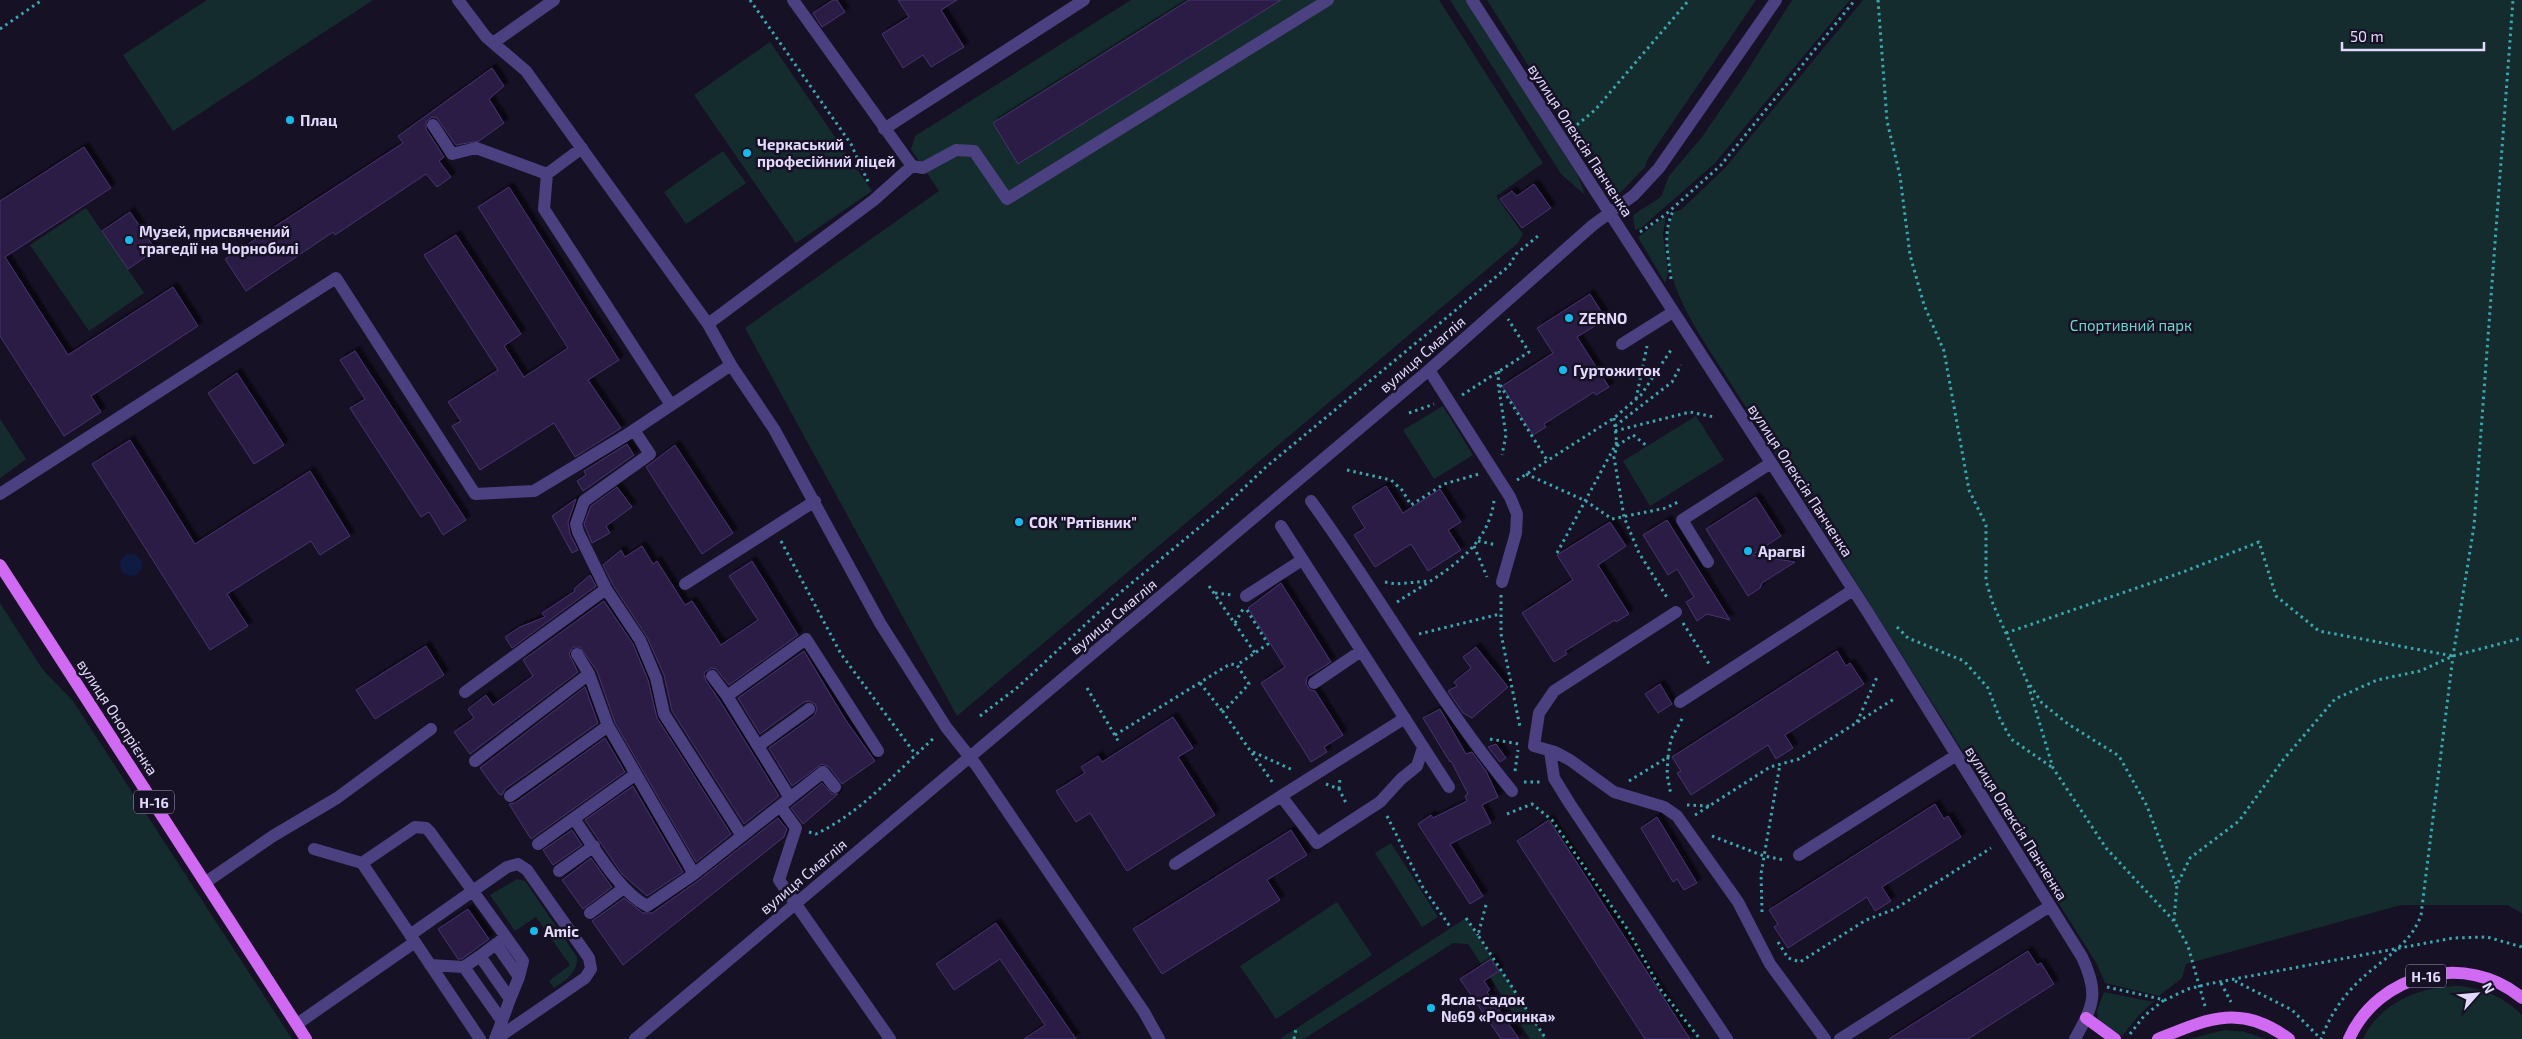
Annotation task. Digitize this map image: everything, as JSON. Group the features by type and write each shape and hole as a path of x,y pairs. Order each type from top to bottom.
{"main road":[{"name":"вулиця Онопрієнка","path":"0,565 306,1039"},
{"name":"Н-16","path":"2349,1039 2364,1015 2382,997 2412,980 2428,975 2470,974 2498,982 2522,998"},
{"path":"2158,1039 2177,1035 2209,1019 2233,1017 2261,1024 2289,1039"},
{"path":"2086,1018 2121,1038"}],"street":[{"path":"458,0 493,43 526,71 708,324 731,365 774,429 880,623 946,727 969,755 1144,1012 1159,1039"},
{"path":"493,43 554,0"},
{"path":"884,129 1084,0"},
{"path":"798,2 884,129 912,166 924,168 956,150 974,152 1007,199 1328,0"},
{"name":"вулиця Олексія Панченка","path":"1472,0 1853,590 2082,957 2092,983"},
{"name":"вулиця Смаглія","path":"635,1039 969,755 1096,652 1429,370 1608,212 1634,194 1659,168 1776,0"},
{"path":"433,125 452,154 476,148 547,174"},
{"path":"582,148 547,174 544,209 671,405"},
{"path":"708,324 876,198 912,166"},
{"path":"0,494 336,278 475,494 534,491 634,430 731,365"},
{"path":"1622,344 1673,312"},
{"path":"1429,370 1499,479 1517,514 1516,533 1502,582"},
{"path":"634,430 650,454 584,501 576,524 606,588 640,640 656,678 664,714 742,836"},
{"path":"1708,562 1682,520 1771,462"},
{"path":"685,584 815,501"},
{"path":"1311,501 1386,609 1468,735 1513,787"},
{"path":"1280,526 1449,787"},
{"path":"1245,601 1302,560"},
{"path":"465,692 606,588"},
{"path":"1680,702 1853,590"},
{"path":"1676,612 1554,691 1540,710 1534,746 1550,751 1576,764 1614,792 1668,809 1691,834 1738,902 1770,964 1825,1039"},
{"path":"727,696 806,639 878,751"},
{"path":"1314,683 1361,651"},
{"path":"576,654 589,674 608,726 694,874"},
{"path":"475,761 589,674"},
{"path":"712,676 727,696 758,746 796,828 779,880 890,1039"},
{"path":"758,746 809,709"},
{"path":"1175,864 1405,718"},
{"path":"510,796 608,726"},
{"path":"206,882 273,836 337,798 431,729"},
{"path":"1281,796 1317,843 1380,802 1401,779 1417,766 1424,748"},
{"path":"1550,751 1556,780 1727,1039"},
{"path":"1799,855 1955,756"},
{"path":"574,819 624,888 647,906 694,874 824,772 835,787"},
{"path":"538,844 636,774"},
{"path":"362,864 410,829 421,827 430,832 473,891 501,941 523,961 496,1039"},
{"path":"559,871 594,846"},
{"path":"314,849 362,864 480,1039"},
{"path":"297,1024 412,939 473,891 512,864 523,866 591,963 589,974 585,978 496,1039"},
{"path":"590,914 624,888"},
{"path":"1840,1039 2050,906"},
{"path":"430,965 464,967 501,941"},
{"path":"480,956 510,999"},
{"path":"464,967 502,1021"},
{"path":"2075,1039 2086,1018 2093,993 2092,983"}],"path":[{"path":"0,29 42,0"},
{"path":"750,0 851,144 876,198"},
{"path":"1561,138 1595,110 1689,0"},
{"path":"1627,240 1676,206 1721,165 1855,0"},
{"path":"1878,0 1887,121 1900,176 1910,255 1924,305 1944,351 1969,490 1986,525 1986,582 1993,604 2027,681 2053,768 2106,848 2174,921 2188,946 2209,1019"},
{"path":"2234,981 2292,1010 2321,1039 2331,1017 2350,990 2398,948 2417,924 2422,904 2453,656 2474,526 2513,0"},
{"path":"1673,312 1671,278 1665,239 1668,221 1676,206"},
{"path":"980,716 1018,687 1144,572 1224,507 1266,466 1503,271 1520,250 1538,236"},
{"path":"1450,402 1529,352 1506,316"},
{"path":"1636,399 1648,340 1646,329"},
{"path":"1348,470 1391,480 1402,490 1411,505 1444,484 1499,479 1526,474 1614,418 1636,399 1672,350"},
{"path":"1615,426 1672,382 1681,365"},
{"path":"1386,609 1461,560 1483,536 1494,507 1506,435 1498,383 1499,371"},
{"path":"1498,383 1547,461"},
{"path":"1616,431 1690,412 1714,417"},
{"path":"1614,418 1617,444 1614,457 1624,517 1639,553 1718,678"},
{"path":"1557,553 1617,444 1634,436 1647,446"},
{"path":"1526,474 1586,501 1612,519 1666,508 1682,500"},
{"path":"773,527 841,654 916,754"},
{"path":"2006,632 2183,572 2259,542 2276,596 2319,631 2453,656"},
{"path":"1364,577 1396,584 1429,581"},
{"path":"1502,582 1501,614 1504,653 1517,704 1521,735 1513,787 1556,780"},
{"path":"1209,586 1255,653"},
{"path":"1115,735 1230,664 1237,665 1268,644 1245,601"},
{"path":"1404,638 1501,614"},
{"path":"1891,622 1908,638 1964,661 1988,688 2000,719 2011,739 2053,768"},
{"path":"2176,885 2190,858 2239,821 2283,760 2334,699 2377,680 2420,671 2453,656 2522,638"},
{"path":"1223,712 1249,684 1237,665"},
{"path":"1857,723 1878,675"},
{"path":"2027,681 2042,703 2068,724 2119,756 2147,806 2176,885 2174,921"},
{"path":"1200,682 1253,752 1281,796"},
{"path":"1087,688 1120,744"},
{"path":"1674,805 1667,774 1668,757 1673,735 1695,700 1696,692"},
{"path":"1709,806 1770,767 1799,759 1894,699"},
{"path":"796,828 816,834 836,825 861,805 946,727"},
{"path":"1468,735 1534,746"},
{"path":"1614,792 1668,757"},
{"path":"1764,918 1760,889 1780,764"},
{"path":"1380,802 1410,865 1451,928"},
{"path":"1507,814 1532,804 1552,820 1628,930 1661,990 1700,1039"},
{"path":"1691,834 1704,834 1764,856 1785,860 1799,855"},
{"path":"1804,960 1866,920 1895,909 1991,848"},
{"path":"1478,935 1486,905"},
{"path":"1466,918 1546,1039"},
{"path":"2121,1038 2144,1016 2165,1000 2200,986 2453,938 2477,936 2502,940 2522,947"},
{"path":"2092,983 2165,1000"},
{"path":"2221,983 2230,999 2233,1017"},
{"path":"1294,1039 1296,1028"}],"green space":[{"path":"207,0 373,0 173,131 123,55"},
{"name":"СОК \"Рятівник\"","path":"1131,0 1439,0 1543,163 1496,196 1523,234 1518,243 957,716 745,328 939,191 911,149 915,136"},
{"path":"1450,0 1467,0 1578,176 1585,195 1561,174"},
{"path":"1487,0 1756,0 1647,160 1645,167 1619,194 1610,195"},
{"path":"1792,0 1850,0 1715,163 1641,228 1635,230 1633,215 1661,197 1669,176 1702,137 1744,76"},
{"name":"Спортивний парк","path":"1863,0 2522,0 2522,913 2507,905 2401,905 2186,964 2182,978 2159,996 2105,983 2097,964 1699,333 1678,294 1671,273 1667,252 1668,232 1674,212 1681,210 1725,168"},
{"path":"770,42 872,191 796,243 694,95"},
{"path":"723,151 746,183 686,224 664,192"},
{"path":"86,208 144,293 89,331 30,245"},
{"path":"1666,216 1663,234 1668,273 1665,283 1638,237"},
{"path":"1443,406 1473,455 1434,479 1403,430"},
{"path":"1696,416 1724,460 1650,506 1623,461"},
{"path":"0,419 26,459 0,478"},
{"path":"0,603 43,670 73,701 292,1039 0,1039"},
{"path":"1391,843 1438,917 1422,927 1375,853"},
{"path":"517,879 525,881 577,957 576,967 567,979 554,988 549,981 570,965 536,917 515,931 490,895"},
{"path":"1337,902 1372,955 1276,1019 1240,966"},
{"path":"1466,918 1546,1039 1530,1039 1468,944 1453,943 1304,1039 1280,1039"},
{"path":"2461,986 2478,989 2494,995 2522,1015 2522,1039 2363,1039 2380,1015 2404,998 2432,989"},
{"path":"2104,992 2154,1001 2139,1015 2122,1036 2098,1020 2097,1011"},
{"path":"2224,1030 2245,1032 2265,1039 2190,1039"}],"water":[{"path":"127,554 135,554 142,561 142,569 135,576 127,576 120,569 120,561"}],"building":[{"path":"833,0 837,0 845,12 822,27 813,13"},
{"path":"898,0 957,0 941,10 964,47 931,67 923,55 903,68 882,34 909,17"},
{"path":"1189,0 1281,0 1018,164 993,123"},
{"path":"492,68 504,86 489,99 504,123 479,141 456,145 437,118 432,117 426,122 426,129 444,157 439,161 451,177 437,187 426,174 335,235 333,232 246,291 225,259 403,143 398,136"},
{"path":"84,147 111,188 5,257 68,355 173,287 198,326 91,396 101,412 64,436 0,336 0,201"},
{"path":"1534,184 1551,208 1522,228 1500,199 1512,191 1517,196"},
{"path":"509,187 619,360 588,380 621,428 575,457 554,423 480,470 452,426 461,421 448,402 498,370 424,255 456,235 521,334 504,346 524,377 568,348 478,207"},
{"name":"Музей, присвячений трагедії на Чорнобилі","path":"130,212 156,250 128,269 102,231"},
{"name":"Гуртожиток","path":"1590,294 1606,319 1577,337 1609,387 1596,395 1594,392 1544,424 1546,427 1533,435 1502,386 1553,353 1537,328"},
{"path":"355,351 466,520 443,535 429,512 421,517 350,408 365,399 340,360"},
{"path":"237,373 284,445 254,464 208,393"},
{"path":"130,440 195,544 310,471 350,536 320,555 311,541 227,594 248,626 210,650 92,464"},
{"path":"627,444 634,455 583,491 577,481 586,475 584,471"},
{"path":"675,445 733,533 702,554 646,467"},
{"path":"1386,486 1403,513 1440,489 1461,522 1448,530 1461,550 1428,571 1411,544 1375,567 1354,535 1365,528 1352,507"},
{"path":"617,487 632,507 606,526 610,533 592,543 584,524 591,506"},
{"name":"Арагві","path":"1756,497 1781,536 1752,555 1795,562 1762,583 1760,588 1748,596 1706,529"},
{"path":"576,499 568,522 570,534 578,550 572,553 552,516"},
{"path":"1667,520 1730,620 1707,614 1697,621 1686,602 1694,597 1677,569 1668,575 1643,535"},
{"path":"1610,522 1626,546 1598,565 1629,614 1616,622 1615,620 1565,651 1567,654 1554,662 1522,613 1573,580 1557,555"},
{"path":"642,546 653,564 657,561 685,605 692,601 721,645 758,620 729,576 752,561 798,635 729,685 716,669 711,668 704,673 706,681 779,796 744,824 672,711 664,675 647,637 613,585 603,565 621,550 625,557"},
{"path":"590,575 596,586 512,648 505,637 520,627 545,617 542,613 575,591 574,589"},
{"path":"1281,583 1331,662 1307,677 1306,684 1310,690 1315,691 1343,735 1324,747 1327,752 1311,762 1261,683 1285,667 1248,608"},
{"path":"604,601 633,644 648,680 657,718 731,834 696,862 615,723 597,671 580,647 573,647 569,654 578,672 470,754 454,732 474,718 468,709 486,695 493,705 533,676 523,660"},
{"path":"426,646 444,675 375,719 356,690"},
{"path":"1476,647 1508,687 1472,718 1463,713 1448,691 1457,686 1454,682 1471,668 1463,657"},
{"path":"804,651 845,719 875,761 842,784 829,767 822,764 792,786 769,748 814,716 817,709 815,704 809,701 804,702 760,734 738,698"},
{"path":"1837,651 1846,666 1850,663 1864,684 1785,735 1793,748 1776,759 1768,745 1691,795 1677,773 1681,771 1672,757"},
{"path":"1660,684 1672,704 1658,713 1645,694"},
{"path":"585,687 598,723 505,789 502,795 499,794 480,768"},
{"path":"1440,709 1466,754 1472,752 1486,771 1498,797 1482,805 1491,823 1450,844 1483,896 1470,904 1418,824 1431,815 1433,818 1467,801 1465,796 1468,794 1451,761 1423,718"},
{"path":"1173,717 1193,748 1178,757 1215,815 1127,871 1090,813 1076,822 1056,791 1085,773 1081,767 1098,756 1102,762"},
{"path":"605,738 625,772 531,839 509,804 515,803"},
{"path":"1496,744 1506,758 1500,762 1488,747"},
{"path":"822,783 832,794 838,794 803,824 791,808"},
{"path":"633,786 683,872 647,896 622,874 585,820"},
{"path":"1935,804 1944,819 1948,816 1961,837 1882,887 1891,901 1875,911 1867,897 1788,948 1774,927 1778,924 1769,910"},
{"path":"1657,817 1697,883 1684,890 1677,879 1673,882 1641,828"},
{"path":"778,818 787,829 784,837 623,965 592,921 624,898 643,913 652,913 699,880"},
{"path":"1549,820 1690,1039 1645,1039 1517,841"},
{"path":"572,830 582,845 553,865 543,850"},
{"path":"1291,830 1307,855 1267,880 1280,900 1162,974 1133,929"},
{"path":"591,858 612,887 583,909 562,880"},
{"path":"468,909 489,939 462,959 458,959 438,929"},
{"path":"996,923 1076,1039 1024,1039 1045,1025 1000,959 954,990 936,964"},
{"path":"2028,951 2037,965 2041,963 2054,984 1968,1039 1889,1039"},
{"path":"1491,959 1499,971 1484,981 1490,990 1487,992 1519,1039 1501,1039 1460,979"}],"place":[{"name":"Плац","path":"290,120"},
{"name":"Черкаський професійний ліцей","path":"747,153"},
{"name":"Музей, присвячений трагедії на Чорнобилі","path":"129,240"},
{"name":"ZERNO","path":"1569,318"},
{"name":"Гуртожиток","path":"1563,370"},
{"name":"СОК \"Рятівник\"","path":"1019,522"},
{"name":"Арагві","path":"1748,551"},
{"name":"Amic","path":"534,931"},
{"name":"Ясла-садок №69 «Росинка»","path":"1431,1008"}]}
